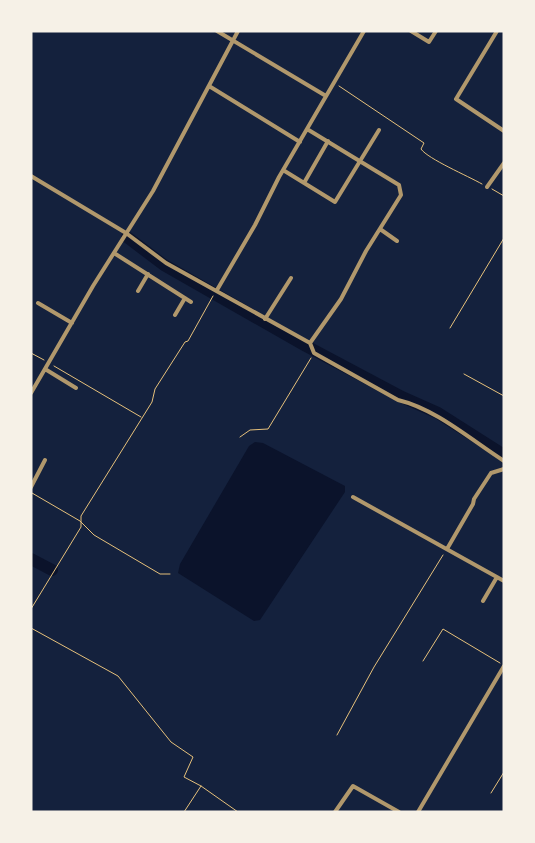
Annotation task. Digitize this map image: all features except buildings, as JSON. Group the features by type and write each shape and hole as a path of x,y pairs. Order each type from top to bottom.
{"street":[{"path":"217,31 326,96"},
{"path":"31,393 153,191 238,31"},
{"path":"217,290 255,226 283,170 364,31"},
{"path":"411,31 429,42 436,31"},
{"path":"498,31 456,99 504,131"},
{"path":"209,86 300,142"},
{"path":"308,129 399,185 401,190 401,195 341,299 310,344"},
{"path":"283,170 335,202 379,130"},
{"path":"304,183 328,141"},
{"path":"487,187 504,163"},
{"path":"31,176 126,233 166,263 310,344 314,352 398,400 408,402 437,417 504,461"},
{"path":"380,229 397,241"},
{"path":"114,253 192,302"},
{"path":"138,291 148,274"},
{"path":"265,320 291,278"},
{"path":"175,315 185,298"},
{"path":"38,303 72,323"},
{"path":"45,369 76,388"},
{"path":"31,487 45,460"},
{"path":"447,549 474,499 491,473 504,469"},
{"path":"353,497 504,581"},
{"path":"483,601 497,577"},
{"path":"418,812 504,666"},
{"path":"335,812 353,786 399,812"}],"path":[{"path":"334,83 424,143 421,149 426,156 442,162 504,196"},
{"path":"450,328 504,238"},
{"path":"31,608 80,527 80,521 152,402 155,389 185,342 188,341 214,295"},
{"path":"240,437 250,430 268,430 314,352"},
{"path":"31,353 142,417"},
{"path":"464,374 504,396"},
{"path":"31,492 80,521 94,535 160,574 170,574"},
{"path":"337,735 374,667 447,549"},
{"path":"31,628 118,676 171,742 193,757 184,777 201,786 238,812"},
{"path":"424,661 443,629 504,666"},
{"path":"491,792 504,772"},
{"path":"184,812 201,786"}],"water":[{"path":"255,442 263,443 345,486 345,492 260,620 254,621 178,573 180,564 249,446"}],"waterway":[{"path":"127,237 164,265 306,346 402,397 438,413 504,455"},
{"path":"31,559 52,570"}]}
